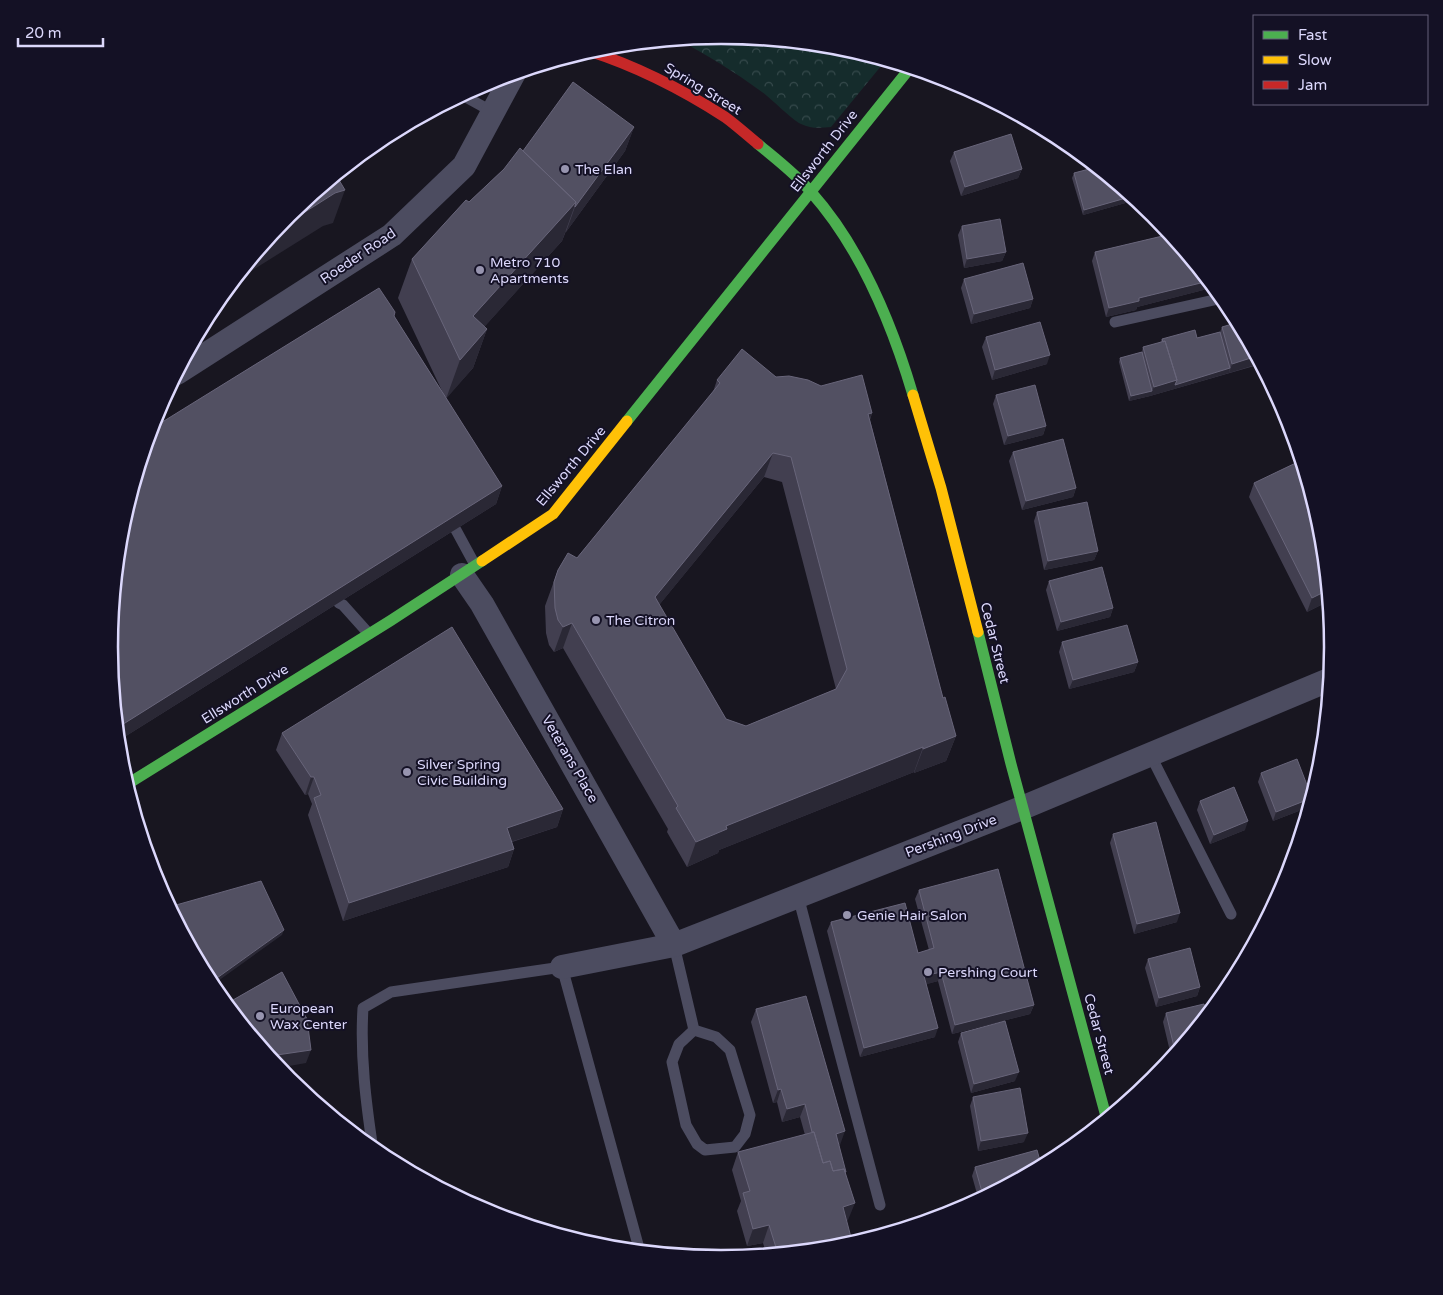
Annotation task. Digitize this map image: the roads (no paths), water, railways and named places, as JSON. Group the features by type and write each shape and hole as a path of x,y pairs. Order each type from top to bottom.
{"street":[{"name":"Spring Street","path":"603,55 668,84 726,118 782,164 811,192"},
{"name":"Ellsworth Drive","path":"133,781 369,634 553,514 906,73"},
{"name":"Roeder Road","path":"188,366 392,235 464,166 509,83"},
{"name":"Cedar Street","path":"811,192 836,224 858,257 901,353 941,488 1022,808 1104,1114"},
{"name":"Veterans Place","path":"469,570 482,604 674,944"},
{"name":"Pershing Drive","path":"562,967 674,944 1022,808 1324,682"}],"lane":[{"path":"470,99 494,112"},
{"path":"1115,322 1214,300"},
{"path":"456,530 469,570"},
{"path":"339,603 369,634"},
{"path":"1150,754 1231,914"},
{"path":"798,896 880,1205"},
{"path":"674,944 694,1030"},
{"path":"371,1139 362,1068 363,1008 390,992 562,967 638,1245"},
{"path":"694,1030 716,1037 730,1050 750,1115 746,1134 735,1147 706,1150 697,1144 686,1125 672,1062 679,1044 694,1030"}],"place":[{"name":"The Elan","path":"565,169"},
{"name":"Metro 710 Apartments","path":"480,270"},
{"name":"The Citron","path":"596,620"},
{"name":"Silver Spring Civic Building","path":"407,772"},
{"name":"Genie Hair Salon","path":"847,915"},
{"name":"Pershing Court","path":"928,972"},
{"name":"European Wax Center","path":"260,1016"}]}
